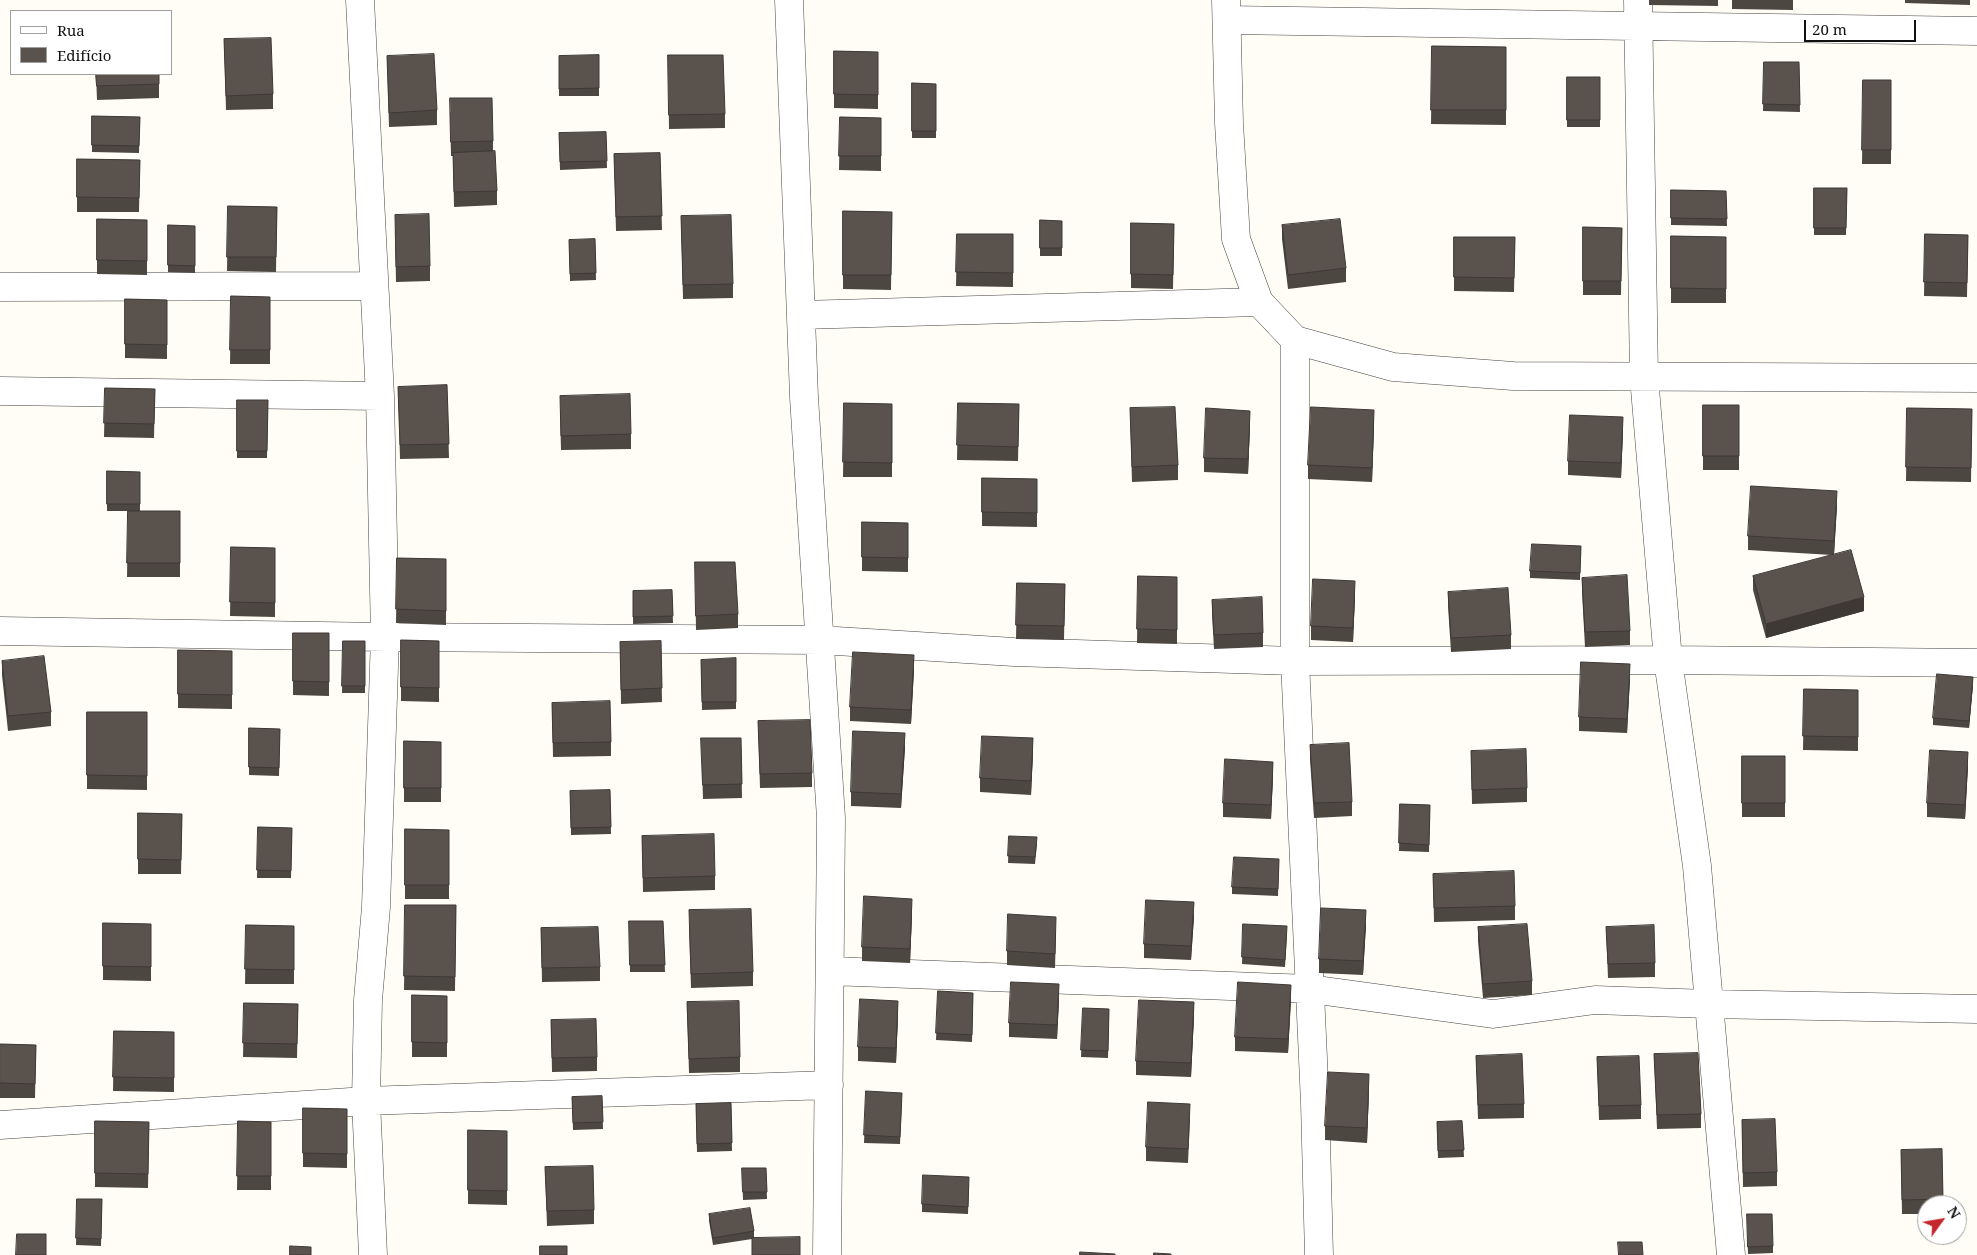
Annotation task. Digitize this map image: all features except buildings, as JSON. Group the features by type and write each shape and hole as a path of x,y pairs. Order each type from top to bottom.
{"street":[{"path":"360,0 380,396 385,637 376,907 368,1000 366,1101 373,1255"},
{"path":"789,0 804,397 831,818 827,1255"},
{"path":"1977,30 1638,13 1226,10 1229,122 1236,239 1259,302 1295,340 1393,366 1513,376 1977,378"},
{"path":"1638,13 1644,377 1668,660 1697,866 1732,1255"},
{"path":"0,287 374,286"},
{"path":"801,315 1259,302"},
{"path":"1295,340 1295,661 1315,1103 1319,1255"},
{"path":"0,390 380,396"},
{"path":"0,631 385,637 820,640 1014,652 1295,661 1668,660 1977,663"},
{"path":"830,972 1310,989 1493,1014 1595,1000 1977,1009"},
{"path":"0,1124 366,1101 828,1085"}]}
